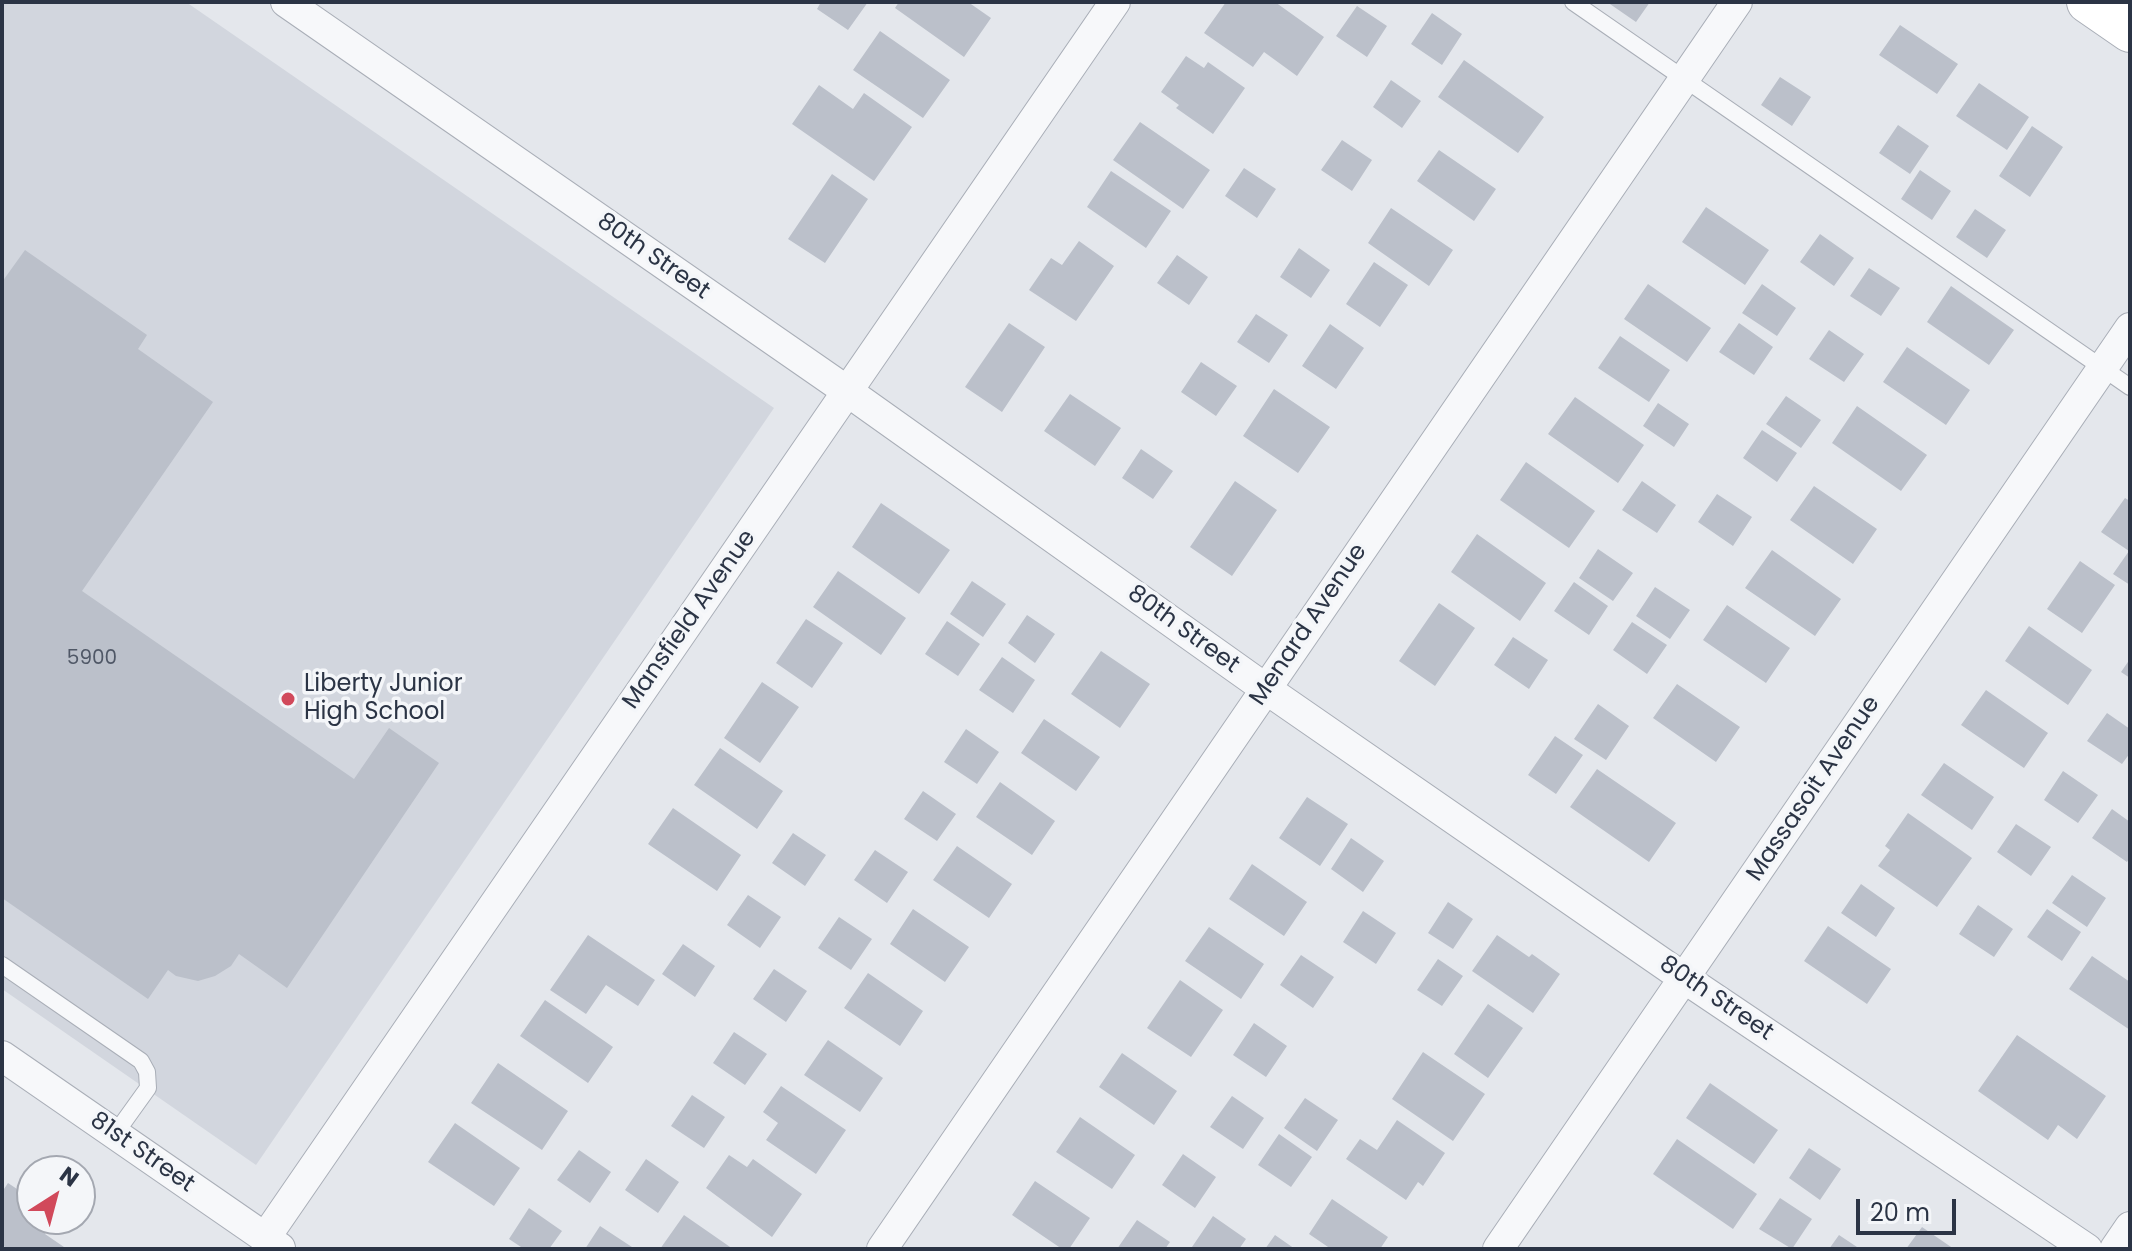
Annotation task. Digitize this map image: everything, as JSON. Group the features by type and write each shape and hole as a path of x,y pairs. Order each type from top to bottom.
{"main road":[{"path":"2088,2 2130,31"}],"street":[{"name":"80th Street","path":"286,2 847,391 1266,689 1684,978 2087,1249"},
{"name":"Mansfield Avenue","path":"273,1243 847,391 1115,2"},
{"name":"Menard Avenue","path":"882,1249 1737,2"},
{"name":"Massasoit Avenue","path":"1498,1249 2130,328"},
{"name":"81st Street","path":"2,1056 273,1243"},
{"path":"2115,1249 2130,1227"}],"lane":[{"path":"1573,2 2130,387"},
{"path":"2,965 141,1061 147,1072 148,1088 115,1134"}],"shaded area":[{"name":"Liberty Junior High School","path":"2,2 186,2 774,408 256,1165 2,989"}],"building":[{"path":"821,2 868,2 848,30 817,9"},
{"path":"899,2 968,2 991,18 964,57 895,8"},
{"path":"1226,2 1275,2 1324,37 1297,76 1264,52 1253,67 1204,33"},
{"path":"1607,2 1650,2 1636,22"},
{"path":"1357,6 1387,26 1367,57 1336,36"},
{"path":"1432,13 1462,34 1442,65 1411,44"},
{"path":"1900,25 1958,64 1937,94 1879,55"},
{"path":"880,31 950,80 923,118 853,70"},
{"path":"1186,56 1204,68 1208,62 1245,88 1213,134 1176,108 1179,105 1161,92"},
{"path":"1464,60 1544,117 1518,153 1438,97"},
{"path":"1780,77 1811,97 1792,126 1761,105"},
{"path":"1391,80 1421,101 1402,128 1373,107"},
{"path":"1979,83 2029,117 2007,150 1956,116"},
{"path":"819,85 853,109 864,93 912,127 874,181 792,124"},
{"path":"1140,122 1210,170 1183,209 1113,160"},
{"path":"1898,125 1929,146 1910,174 1879,153"},
{"path":"2032,126 2063,147 2030,197 1999,176"},
{"path":"1342,140 1372,160 1352,191 1321,170"},
{"path":"1439,150 1496,189 1474,221 1417,181"},
{"path":"1244,168 1276,189 1257,218 1225,196"},
{"path":"1920,170 1951,191 1932,220 1901,199"},
{"path":"1111,171 1171,211 1146,248 1087,207"},
{"path":"832,174 868,199 825,263 788,239"},
{"path":"1706,207 1769,250 1745,285 1682,242"},
{"path":"1391,208 1453,250 1429,286 1368,243"},
{"path":"1975,209 2006,230 1987,258 1956,237"},
{"path":"1820,234 1854,258 1834,286 1800,262"},
{"path":"1079,241 1114,266 1076,321 1029,290 1051,258 1062,265"},
{"path":"1299,248 1330,270 1311,298 1280,277"},
{"path":"25,250 147,335 138,349 213,402 82,591 354,779 389,728 439,763 287,988 239,954 231,966 215,976 198,981 176,976 168,970 148,999 2,898 2,282"},
{"path":"1177,255 1208,277 1189,305 1157,283"},
{"path":"1374,262 1408,285 1380,327 1346,304"},
{"path":"1869,268 1900,288 1881,316 1850,296"},
{"path":"1648,284 1711,328 1687,362 1624,319"},
{"path":"1762,284 1796,308 1777,336 1742,313"},
{"path":"1951,286 2014,330 1989,365 1927,322"},
{"path":"1256,314 1288,335 1269,363 1237,342"},
{"path":"1009,323 1045,347 1002,412 965,387"},
{"path":"1739,323 1773,347 1754,375 1719,352"},
{"path":"1330,324 1364,348 1336,389 1302,366"},
{"path":"1829,330 1864,354 1844,382 1809,359"},
{"path":"1620,336 1670,370 1649,402 1598,368"},
{"path":"1907,347 1970,390 1946,425 1883,382"},
{"path":"1201,362 1237,386 1216,416 1181,392"},
{"path":"1274,389 1330,427 1298,473 1243,436"},
{"path":"1070,394 1121,428 1095,466 1044,431"},
{"path":"1786,396 1821,420 1801,448 1766,424"},
{"path":"1575,397 1644,445 1618,483 1548,434"},
{"path":"1658,403 1689,424 1674,447 1643,426"},
{"path":"1857,406 1927,455 1901,491 1832,443"},
{"path":"1762,430 1797,453 1777,482 1743,458"},
{"path":"1141,449 1173,471 1153,499 1122,478"},
{"path":"1526,462 1595,511 1569,548 1500,500"},
{"path":"1235,481 1277,510 1232,576 1190,547"},
{"path":"1642,481 1676,505 1657,533 1622,510"},
{"path":"1814,486 1877,529 1853,564 1790,520"},
{"path":"1717,494 1752,517 1733,546 1698,522"},
{"path":"2125,498 2130,501 2130,585 2113,574 2129,551 2101,532"},
{"path":"881,503 950,550 919,594 852,547"},
{"path":"1477,534 1546,583 1520,621 1451,572"},
{"path":"1598,549 1633,573 1613,601 1579,578"},
{"path":"1772,550 1841,599 1815,636 1745,588"},
{"path":"2080,561 2115,585 2082,633 2047,609"},
{"path":"838,571 906,618 881,655 813,607"},
{"path":"972,581 1006,604 983,637 950,614"},
{"path":"1574,582 1608,606 1589,635 1554,611"},
{"path":"1655,587 1690,610 1670,639 1636,616"},
{"path":"1439,603 1475,628 1435,686 1399,661"},
{"path":"1727,605 1790,648 1766,683 1703,640"},
{"path":"1027,615 1055,634 1035,663 1008,643"},
{"path":"806,619 843,643 812,688 776,663"},
{"path":"947,621 980,644 958,676 925,654"},
{"path":"1632,622 1667,645 1647,674 1613,650"},
{"path":"2029,626 2092,670 2068,705 2005,661"},
{"path":"1513,637 1548,660 1529,689 1494,665"},
{"path":"1101,651 1150,684 1120,728 1071,694"},
{"path":"1002,657 1035,680 1013,713 979,690"},
{"path":"2130,659 2130,678 2121,672"},
{"path":"762,682 799,707 760,763 724,738"},
{"path":"1677,684 1740,727 1716,762 1653,718"},
{"path":"1986,690 2048,733 2024,768 1961,725"},
{"path":"1598,704 1629,726 1606,760 1574,739"},
{"path":"2107,713 2130,729 2130,753 2122,764 2087,741"},
{"path":"1044,719 1100,757 1076,791 1021,753"},
{"path":"966,729 999,752 977,784 944,762"},
{"path":"1555,736 1583,755 1556,794 1528,775"},
{"path":"720,748 783,791 757,829 694,785"},
{"path":"1944,763 1994,797 1972,830 1921,795"},
{"path":"1597,769 1676,823 1649,862 1570,807"},
{"path":"2063,771 2098,795 2078,823 2044,800"},
{"path":"1000,782 1055,821 1032,855 976,817"},
{"path":"923,791 956,814 937,841 904,819"},
{"path":"1307,797 1348,824 1320,866 1279,838"},
{"path":"673,808 741,855 717,891 648,844"},
{"path":"2112,809 2130,822 2130,857 2127,862 2092,838"},
{"path":"1908,813 1972,858 1937,907 1878,866 1890,850 1885,846"},
{"path":"2016,824 2051,847 2031,876 1997,852"},
{"path":"793,833 826,855 805,886 772,863"},
{"path":"1351,838 1384,861 1363,892 1331,869"},
{"path":"957,846 1012,884 989,918 933,880"},
{"path":"875,850 908,872 887,903 854,880"},
{"path":"1252,864 1307,902 1284,936 1229,899"},
{"path":"2072,875 2106,898 2087,927 2052,903"},
{"path":"1861,884 1895,908 1876,937 1841,913"},
{"path":"748,895 781,917 760,948 727,925"},
{"path":"1448,902 1473,919 1453,949 1428,933"},
{"path":"1978,905 2013,929 1994,957 1959,934"},
{"path":"913,909 969,947 945,982 890,944"},
{"path":"2047,909 2081,932 2062,961 2027,937"},
{"path":"1363,911 1396,933 1376,964 1343,942"},
{"path":"839,917 872,939 851,970 818,948"},
{"path":"1828,926 1891,969 1867,1004 1804,961"},
{"path":"1209,927 1264,964 1241,999 1185,961"},
{"path":"588,935 655,980 638,1006 606,985 586,1014 550,990"},
{"path":"1497,935 1560,974 1533,1013 1472,971"},
{"path":"683,944 715,966 695,997 662,974"},
{"path":"1301,955 1334,977 1313,1008 1280,985"},
{"path":"2092,956 2130,982 2130,1030 2069,989"},
{"path":"1438,959 1463,976 1442,1006 1417,990"},
{"path":"774,969 807,991 786,1022 753,999"},
{"path":"868,973 923,1011 900,1046 844,1008"},
{"path":"1180,980 1223,1010 1191,1057 1147,1028"},
{"path":"545,1000 613,1047 588,1083 520,1036"},
{"path":"1488,1004 1523,1028 1488,1078 1454,1054"},
{"path":"1254,1023 1287,1046 1266,1077 1233,1055"},
{"path":"734,1032 767,1054 745,1085 713,1063"},
{"path":"2017,1035 2106,1096 2077,1139 2058,1125 2048,1140 1978,1091"},
{"path":"828,1040 883,1078 860,1112 804,1075"},
{"path":"1423,1052 1485,1094 1453,1141 1392,1099"},
{"path":"1122,1053 1177,1091 1154,1125 1099,1087"},
{"path":"498,1063 568,1111 542,1150 471,1103"},
{"path":"1710,1083 1778,1130 1754,1164 1686,1118"},
{"path":"781,1086 846,1130 816,1174 766,1140 778,1123 763,1112"},
{"path":"692,1095 725,1117 704,1148 671,1126"},
{"path":"1232,1096 1264,1118 1243,1149 1210,1127"},
{"path":"1305,1098 1338,1120 1317,1151 1284,1128"},
{"path":"1080,1117 1135,1155 1112,1189 1056,1152"},
{"path":"1397,1120 1445,1153 1423,1186 1418,1182 1406,1200 1346,1159 1360,1139 1377,1150"},
{"path":"455,1123 520,1168 494,1206 428,1162"},
{"path":"1279,1134 1312,1157 1291,1187 1258,1165"},
{"path":"1677,1139 1757,1194 1733,1229 1653,1174"},
{"path":"1809,1148 1841,1169 1820,1200 1789,1178"},
{"path":"579,1150 611,1172 590,1203 557,1180"},
{"path":"1183,1154 1216,1177 1195,1208 1162,1185"},
{"path":"729,1155 747,1167 753,1159 802,1194 772,1237 706,1188"},
{"path":"646,1159 679,1182 658,1213 625,1190"},
{"path":"1035,1181 1090,1218 1069,1249 1062,1249 1012,1215"},
{"path":"8,1183 16,1188 16,1235 46,1235 64,1247 8,1249 2,1245 2,1192"},
{"path":"1780,1198 1812,1219 1792,1249 1759,1229"},
{"path":"1332,1199 1388,1237 1380,1249 1331,1249 1309,1234"},
{"path":"529,1208 562,1231 549,1249 524,1249 509,1239"},
{"path":"684,1215 733,1249 660,1249"},
{"path":"1213,1216 1246,1239 1239,1249 1192,1247"},
{"path":"1137,1220 1170,1242 1165,1249 1117,1249"},
{"path":"600,1226 635,1249 585,1249"},
{"path":"1922,1227 1954,1249 1906,1249"},
{"path":"1275,1235 1295,1249 1265,1249"},
{"path":"1839,1235 1860,1249 1829,1249"}],"place":[{"name":"Liberty Junior High School","path":"288,699"}]}
